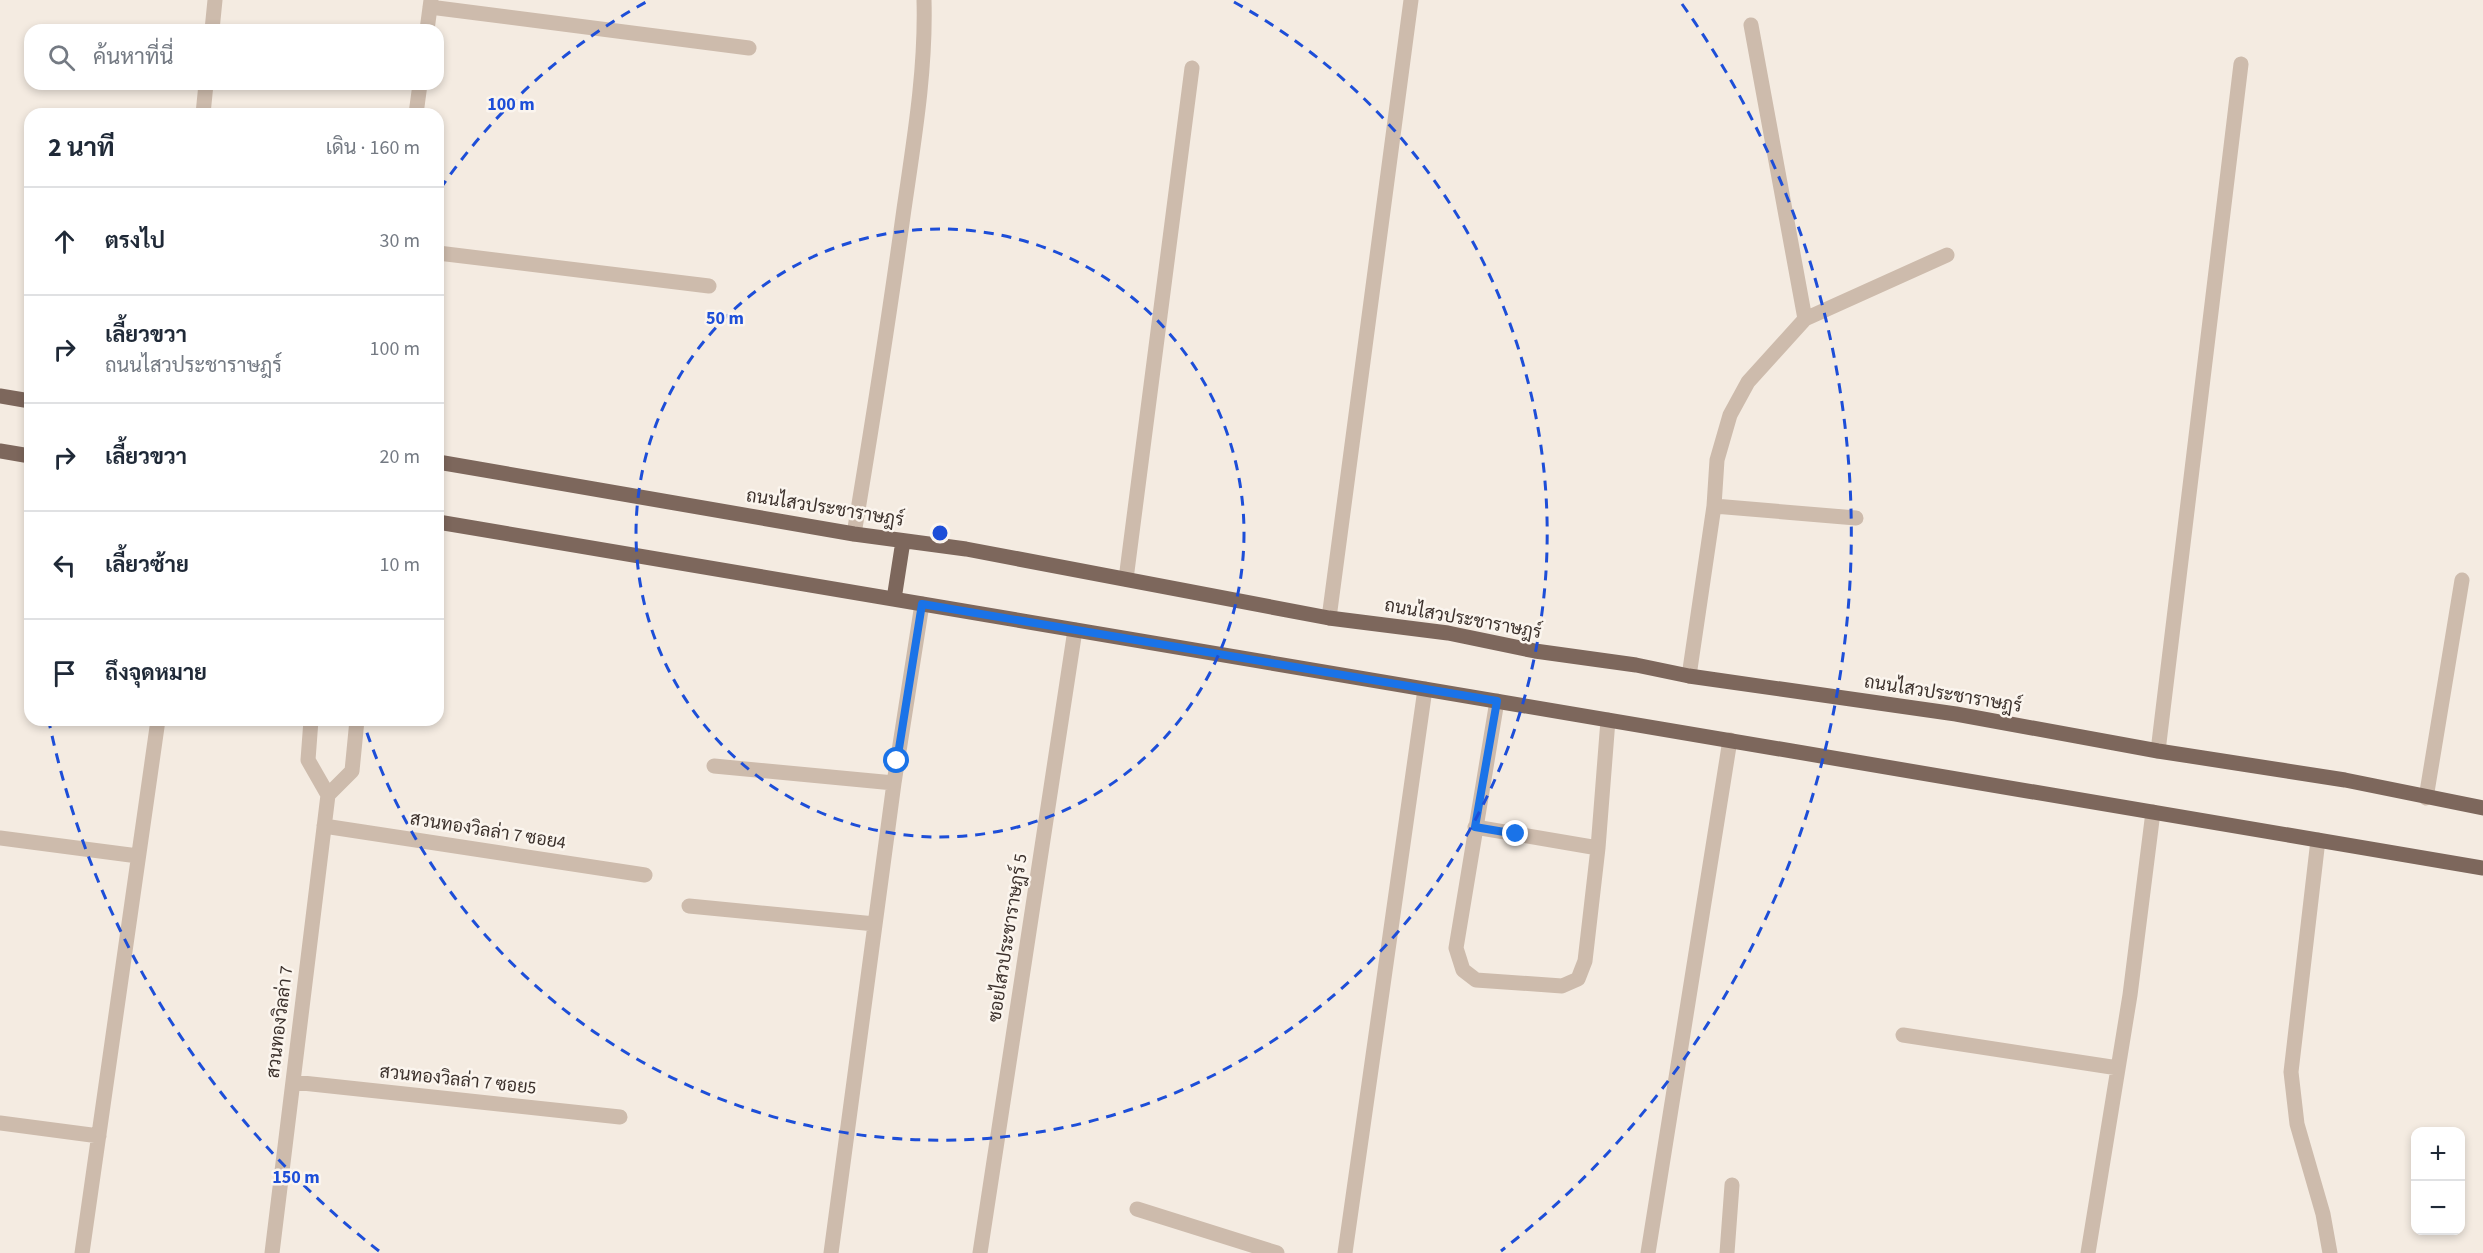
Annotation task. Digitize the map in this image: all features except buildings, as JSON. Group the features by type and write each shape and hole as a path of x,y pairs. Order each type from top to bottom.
{"main road":[{"path":"0,396 24,400"},
{"path":"0,451 24,455"},
{"name":"ถนนไสวประชาราษฎร์","path":"444,463 854,534 966,549 1329,618 1448,633 1535,651 1636,665 1689,676 1956,714 2158,751 2345,780 2426,798 2483,807"},
{"path":"444,523 2483,868"},
{"path":"894,599 903,541"}],"street":[{"path":"213,24 215,0"},
{"path":"854,534 893,291 919,106 924,0"},
{"path":"1329,618 1411,0"},
{"path":"428,24 431,3 749,48"},
{"path":"1752,25 1805,319"},
{"path":"2158,751 2241,64"},
{"path":"1126,579 1192,68"},
{"path":"204,108 206,90"},
{"path":"417,108 419,90"},
{"path":"444,253 709,286"},
{"path":"1689,676 1714,506 1717,460 1730,415 1748,382 1805,319 1947,255"},
{"path":"1714,506 1856,518"},
{"path":"2426,798 2462,580"},
{"path":"831,1253 894,783 922,604"},
{"name":"ซอยไสวประชาราษฎร์ 5","path":"980,1253 1075,630"},
{"path":"1345,1253 1425,689"},
{"path":"1497,701 1456,948 1463,970 1476,980 1562,986 1578,979 1585,961 1598,848 1608,720"},
{"path":"82,1253 157,726"},
{"path":"311,726 308,760 328,795 352,771 356,726"},
{"path":"1648,1253 1730,740"},
{"path":"714,766 894,783"},
{"name":"สวนทองวิลล่า 7","path":"272,1253 328,795"},
{"path":"2088,1253 2118,1068 2154,812"},
{"name":"สวนทองวิลล่า 7 ซอย4","path":"324,826 645,875"},
{"path":"1475,827 1598,848"},
{"path":"0,838 138,856"},
{"path":"2318,840 2290,1072 2297,1124 2323,1214 2330,1253"},
{"path":"689,906 875,924"},
{"path":"1903,1035 2118,1068"},
{"name":"สวนทองวิลล่า 7 ซอย5","path":"293,1082 620,1117"},
{"path":"0,1123 99,1136"},
{"path":"1727,1253 1732,1185"},
{"path":"1137,1209 1277,1253"}],"route":[{"path":"897,761 922,604 1497,701 1475,827 1516,834"}]}
